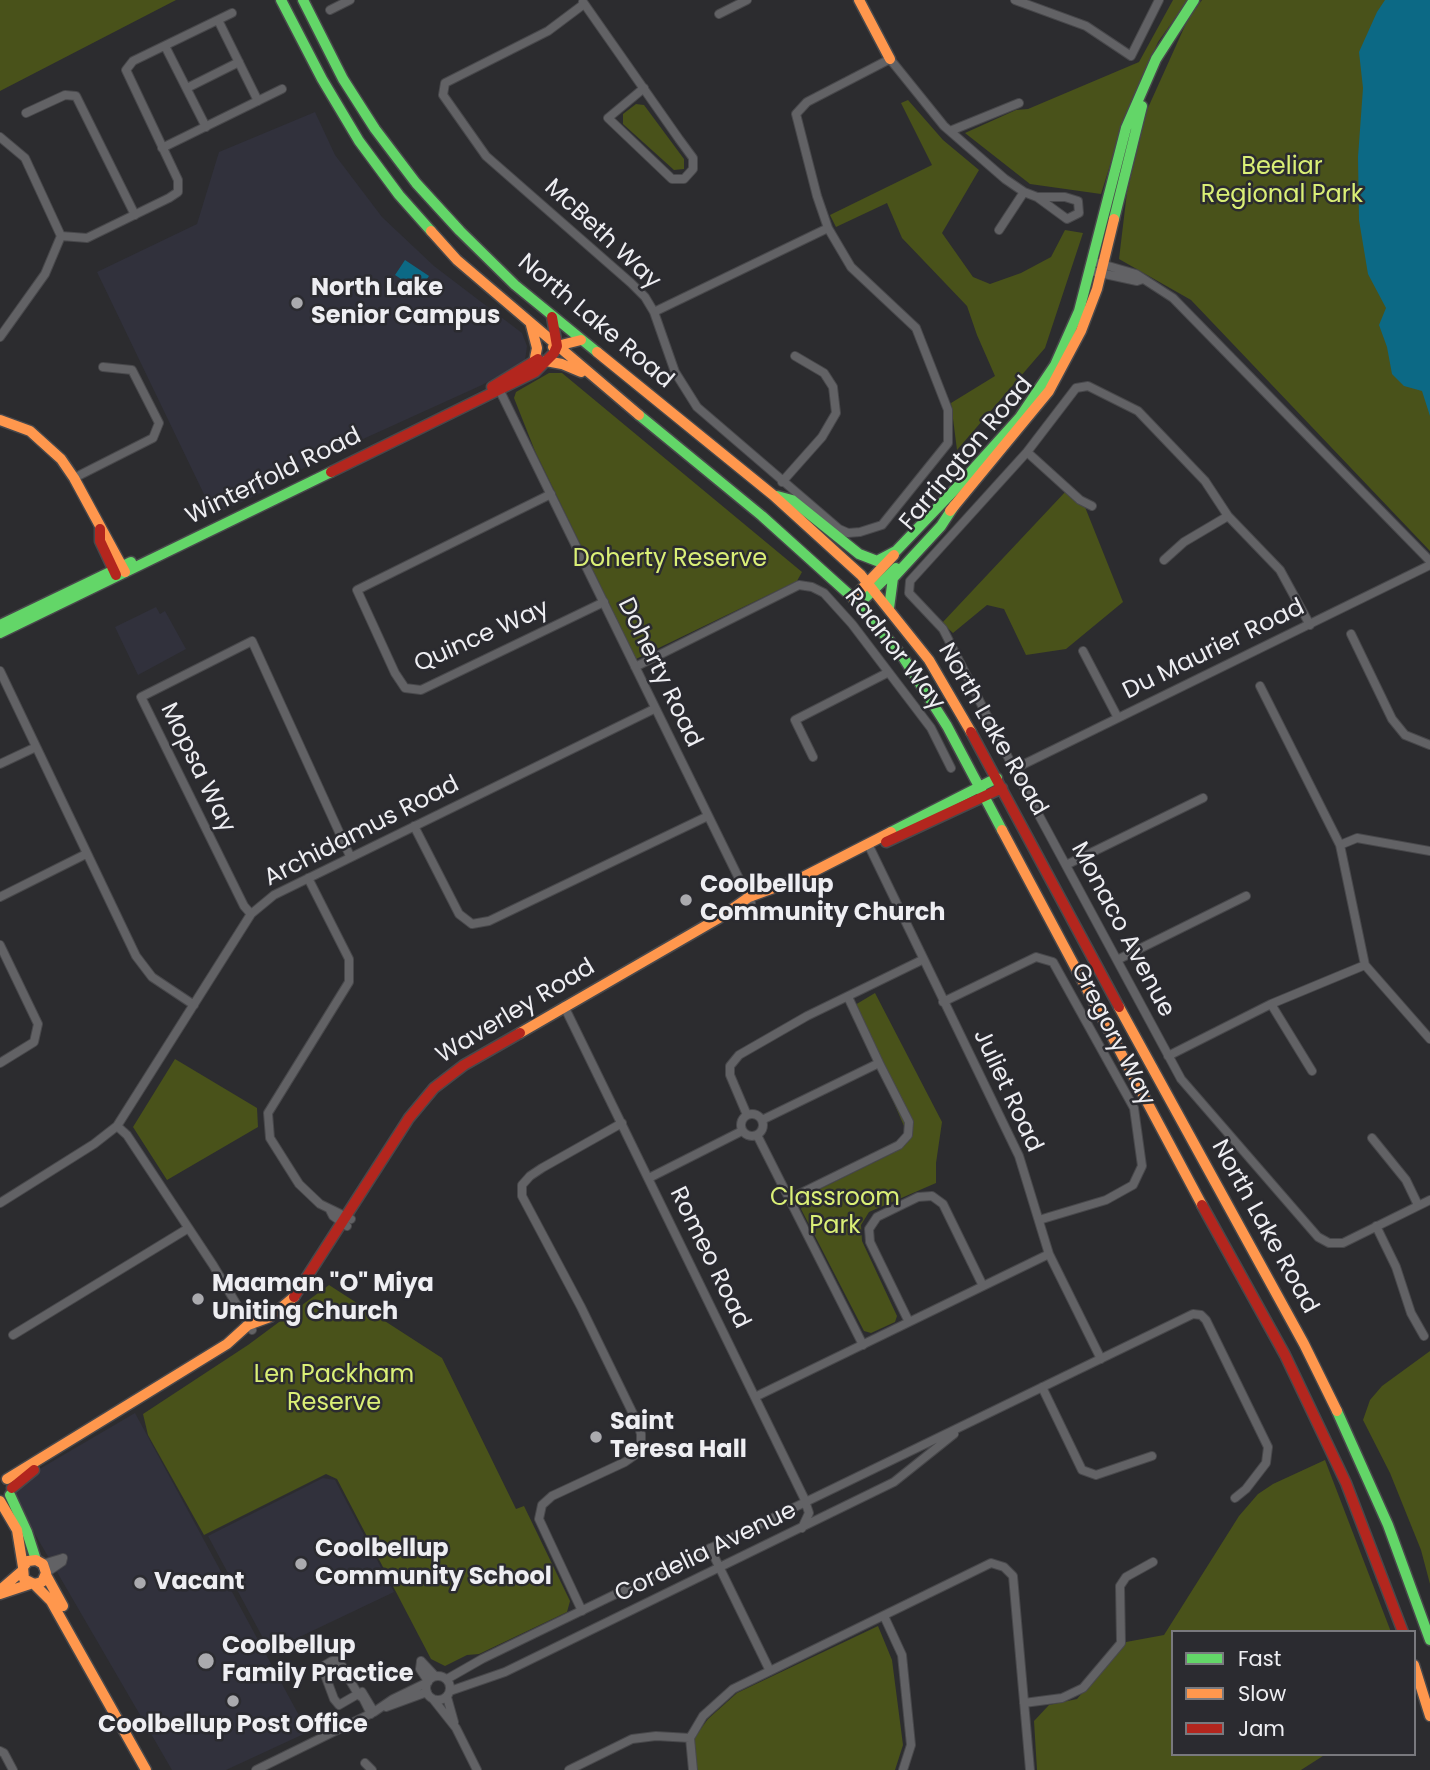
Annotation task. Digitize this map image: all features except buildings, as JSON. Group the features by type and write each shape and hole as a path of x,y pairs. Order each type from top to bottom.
{"main road":[{"name":"North Lake Road","path":"281,0 359,141 399,195 457,260 594,378 762,516 856,601 904,657 930,697 1170,1147 1285,1355 1346,1483 1402,1630"},
{"name":"North Lake Road","path":"303,0 358,103 416,183 479,250 552,317 773,495 871,587 929,660 1000,783 1113,997 1304,1344 1352,1439 1383,1513 1430,1640"},
{"path":"859,0 890,59"},
{"name":"Farrington Road","path":"871,587 1020,417 1048,377 1072,330 1097,268 1123,191 1134,132 1143,103 1171,36 1194,0"},
{"name":"Farrington Road","path":"856,601 954,506 1049,391 1081,331 1097,268"},
{"path":"552,317 557,346"},
{"path":"531,325 540,362 562,364 594,378"},
{"name":"Winterfold Road","path":"0,625 119,571 499,387 540,362 549,348 581,340"},
{"path":"0,420 30,431 61,459 74,478 100,529 100,541 119,571"},
{"path":"773,495 792,500 859,554 877,561 896,551 963,481"},
{"path":"890,608 889,596 893,578 941,526 954,506"},
{"name":"Winterfold Road","path":"0,633 119,571"},
{"name":"Waverley Road","path":"4,1487 250,1327 271,1317 295,1296 347,1221 398,1133 434,1088 481,1054 565,1009 750,900 789,890 869,847 1000,783"},
{"path":"4,1487 79,1643 146,1770"},
{"path":"4,1487 17,1530 23,1578 51,1601 79,1643 153,1770"},
{"path":"0,1592 28,1561 43,1568"},
{"path":"0,1592 42,1582 43,1568"},
{"path":"1416,1671 1430,1716"}],"street":[{"path":"330,10 350,0"},
{"path":"719,14 747,0"},
{"path":"1015,0 1086,26 1131,56 1160,0"},
{"path":"583,2 644,88 692,158 693,169 684,179 672,178 608,118 644,88"},
{"name":"McBeth Way","path":"583,2 548,31 445,83 443,95 486,156 631,283 646,297 654,312 828,228"},
{"path":"61,236 87,238 178,192 178,180 126,70 133,61 232,13"},
{"path":"218,20 258,101"},
{"path":"165,46 206,127"},
{"path":"654,312 675,372 697,407 839,529 848,533 860,532 882,525 889,518 948,443 948,411 916,328 851,267 828,228 796,114 807,102 890,59 950,131 1005,179 1037,197 1067,219 1079,213 1078,201 1065,197 1037,197"},
{"path":"187,88 239,62"},
{"path":"162,148 282,89"},
{"path":"26,113 65,94 76,96 135,215"},
{"path":"950,131 1019,103"},
{"path":"0,136 25,158 61,236 46,274 0,337"},
{"path":"999,230 1024,192"},
{"path":"1097,268 1136,274 1173,298 1430,563"},
{"path":"782,482 822,437 836,413 833,387 824,373 794,356"},
{"path":"74,478 153,438 159,423 132,370 103,367"},
{"name":"Monaco Avenue","path":"1310,625 1280,570 1228,516 1205,481 1138,411 1088,386 1076,388 1027,452 910,580 909,593 943,629 1014,769 1181,1079 1318,1237 1329,1243 1343,1243 1376,1226"},
{"name":"Doherty Road","path":"499,387 654,709 750,900"},
{"path":"1027,452 1080,500 1092,506"},
{"name":"Quince Way","path":"551,494 357,590 395,673 405,688 421,690 604,602"},
{"path":"1164,560 1184,542 1228,516"},
{"name":"Du Maurier Road","path":"1014,769 1310,625 1430,563"},
{"name":"Radnor Way","path":"635,667 799,585 813,587 824,593 852,624 931,728 951,768"},
{"path":"1351,634 1392,719 1405,735 1430,745"},
{"name":"Mopsa Way","path":"251,915 244,906 141,696 252,641 350,856"},
{"path":"1083,651 1118,718"},
{"path":"0,671 136,956 152,977 194,1005"},
{"path":"813,757 795,720 887,673"},
{"path":"1260,686 1340,845 1365,965 1430,1039"},
{"name":"Archidamus Road","path":"0,1203 94,1144 117,1126 251,915 274,895 654,709"},
{"path":"0,764 36,747"},
{"path":"1066,865 1203,798"},
{"path":"414,826 459,914 472,924 489,921 708,816"},
{"path":"1340,845 1357,838 1430,851"},
{"name":"Juliet Road","path":"869,847 1019,1156 1049,1254 1101,1359"},
{"path":"0,897 86,854"},
{"path":"307,878 349,959 349,982 268,1113 270,1138 299,1185 330,1210 333,1216 347,1221"},
{"path":"1117,960 1246,896"},
{"path":"0,945 38,1024 34,1042 0,1063"},
{"name":"Gregory Way","path":"943,1002 1036,957 1053,962 1134,1108 1142,1166 1133,1185 1106,1200 1038,1220"},
{"path":"747,1115 730,1075 730,1066 734,1060 764,1040 922,960"},
{"path":"1168,1056 1271,1004 1365,965"},
{"path":"789,1199 899,1145 908,1135 909,1122 848,998"},
{"path":"1271,1004 1311,1071"},
{"name":"Romeo Road","path":"565,1009 806,1502"},
{"path":"762,1120 880,1063"},
{"path":"747,1115 757,1115 762,1120 763,1129 757,1135 747,1136 742,1131 741,1122 747,1115"},
{"path":"582,1611 539,1519 542,1505 552,1496 635,1455 641,1445 639,1424 522,1196 522,1185 530,1176 622,1123"},
{"path":"117,1126 127,1135 213,1265 250,1327"},
{"path":"649,1178 742,1131"},
{"path":"757,1135 863,1345"},
{"path":"1372,1138 1406,1180 1418,1205"},
{"path":"909,1322 870,1242 869,1228 877,1217 918,1197 932,1196 943,1204 983,1286"},
{"path":"1424,1336 1411,1313 1396,1266 1376,1226 1430,1200"},
{"path":"13,1335 187,1228"},
{"path":"755,1397 1049,1254"},
{"name":"Cordelia Avenue","path":"447,1679 482,1659 1194,1314 1201,1315 1206,1320 1268,1447 1265,1463 1246,1489 1235,1498"},
{"path":"1042,1387 1082,1470 1096,1475 1152,1456"},
{"name":"Cordelia Avenue","path":"375,1712 430,1695 440,1700 505,1672 720,1568 894,1482 965,1425"},
{"path":"802,1528 809,1514 806,1502"},
{"path":"710,1548 770,1671"},
{"path":"1024,1703 1062,1698 1083,1688 1121,1643 1120,1586 1126,1577 1153,1562"},
{"path":"693,1770 690,1738 703,1716 733,1689 991,1563 1004,1567 1013,1576 1030,1770"},
{"path":"884,1616 902,1655 911,1745 903,1770"},
{"path":"358,1694 339,1705 334,1699 322,1667 337,1661 358,1694 375,1712"},
{"path":"421,1661 418,1666 431,1680 430,1695 456,1728 477,1770"},
{"path":"256,1770 375,1712 393,1699 431,1680 447,1679 456,1728"},
{"path":"569,1770 632,1740 656,1736 690,1738"},
{"path":"0,1751 4,1753 13,1770"},
{"path":"365,1763 372,1770"}],"shaded area":[{"name":"North Lake Senior Campus","path":"315,112 335,155 382,217 434,266 522,333 527,346 525,361 482,385 319,459 265,491 214,515 97,272 197,224 219,152"},
{"path":"156,607 160,614 165,611 186,649 138,675 115,627"},
{"path":"135,1413 308,1732 226,1770 172,1770 14,1498 19,1481"},
{"name":"Coolbellup Community School","path":"323,1478 335,1480 394,1592 270,1651 208,1536"}],"green space":[{"path":"0,0 176,0 0,91"},
{"path":"1173,0 1188,0 1158,42 1125,117 1101,194 1030,184 965,133 1139,62"},
{"name":"Beeliar Regional Park","path":"1202,0 1430,0 1430,551 1191,300 1119,259 1127,192 1147,110 1188,19"},
{"path":"908,100 943,140 979,170 942,233 973,277 990,284 1021,273 1051,257 1065,230 1083,233 1045,348 957,450 951,403 995,376 967,306 902,238 887,203 836,227 830,215 932,165 901,103"},
{"path":"636,104 644,105 684,159 684,169 674,170 623,124 623,114"},
{"name":"Doherty Reserve","path":"549,373 562,373 802,572 797,581 636,659 535,451 514,398 516,392"},
{"path":"1067,490 1085,507 1123,602 1066,649 1026,655 1004,609 987,605 953,633 942,623"},
{"name":"Classroom Park","path":"875,993 942,1122 936,1183 869,1212 861,1225 862,1241 897,1316 895,1322 871,1333 864,1331 801,1209 806,1196 893,1153 906,1142 904,1126 855,1005"},
{"path":"175,1059 257,1108 258,1127 167,1180 133,1127"},
{"name":"Len Packham Reserve","path":"329,1285 442,1358 516,1509 524,1506 570,1601 567,1612 479,1654 467,1655 445,1666 431,1659 337,1479 326,1474 204,1535 148,1435 143,1414 248,1345"},
{"path":"1430,1351 1430,1584 1421,1550 1390,1473 1363,1420 1370,1400 1382,1386"},
{"path":"1325,1460 1390,1630 1171,1630 1171,1756 1323,1756 1301,1770 1037,1770 1034,1721 1049,1705 1077,1699 1126,1642 1164,1635 1239,1516 1258,1494 1273,1484"},
{"path":"878,1626 892,1660 903,1745 895,1770 697,1770 694,1738 708,1719 737,1693"}],"water":[{"path":"1385,0 1430,0 1430,416 1422,391 1404,386 1392,374 1379,325 1386,308 1368,274 1359,220 1358,157 1363,88 1359,52"},
{"path":"405,260 429,276 419,291 395,275"}],"traffic: fast":[{"path":"281,0 322,79 359,141 399,195 431,231"},
{"path":"303,0 343,79 375,129 416,183 515,285 597,352"},
{"path":"957,487 1020,417 1055,365 1079,311 1126,128 1156,59 1194,0"},
{"path":"1114,219 1142,106"},
{"path":"639,415 762,516 853,598 903,657 947,726 1002,830"},
{"path":"0,633 331,472"},
{"path":"777,496 792,500 859,554 877,561 896,551 963,481"},
{"path":"889,608 893,578 941,526 954,506"},
{"path":"0,625 131,562"},
{"path":"859,604 896,568"},
{"path":"891,832 997,778"},
{"path":"1337,1411 1388,1525 1430,1640"},
{"path":"10,1495 36,1560"}],"traffic: slow":[{"path":"859,0 890,59"},
{"path":"950,511 1049,391 1081,331 1097,289 1114,219"},
{"path":"431,231 457,260 639,415"},
{"path":"531,325 537,348 534,363"},
{"path":"553,347 581,340"},
{"path":"597,352 773,495 861,575 929,660 971,732"},
{"path":"546,361 581,372"},
{"path":"0,420 30,431 61,459 125,572"},
{"path":"853,598 894,555"},
{"path":"1002,830 1202,1205"},
{"path":"520,1033 719,918 749,897 801,878 891,832"},
{"path":"1119,1007 1304,1344 1337,1411"},
{"path":"7,1479 227,1344 248,1325 270,1317 294,1297"},
{"path":"0,1501 17,1530 23,1567"},
{"path":"34,1584 42,1582 46,1573 43,1564 36,1560 28,1561 23,1567 24,1579 34,1584 51,1601 146,1770"},
{"path":"0,1590 22,1571"},
{"path":"46,1575 63,1606"},
{"path":"0,1594 30,1584"},
{"path":"1416,1671 1430,1716"}],"traffic: jam":[{"path":"331,472 535,372 554,353 557,346 552,317"},
{"path":"492,387 538,359"},
{"path":"100,529 100,541 116,575"},
{"path":"971,732 1119,1007"},
{"path":"886,842 1002,788"},
{"path":"294,1297 409,1118 434,1088 464,1065 520,1033"},
{"path":"1202,1205 1285,1355 1346,1483 1402,1630"},
{"path":"12,1488 34,1470"}],"place":[{"name":"North Lake Senior Campus","path":"297,303"},
{"name":"Coolbellup Community Church","path":"686,900"},
{"name":"Maaman \"O\" Miya Uniting Church","path":"198,1299"},
{"name":"Saint Teresa Hall","path":"596,1437"},
{"name":"Coolbellup Community School","path":"301,1564"},
{"name":"Vacant","path":"140,1583"},
{"name":"Coolbellup Family Practice","path":"206,1661"},
{"name":"Coolbellup Post Office","path":"233,1701"}]}
